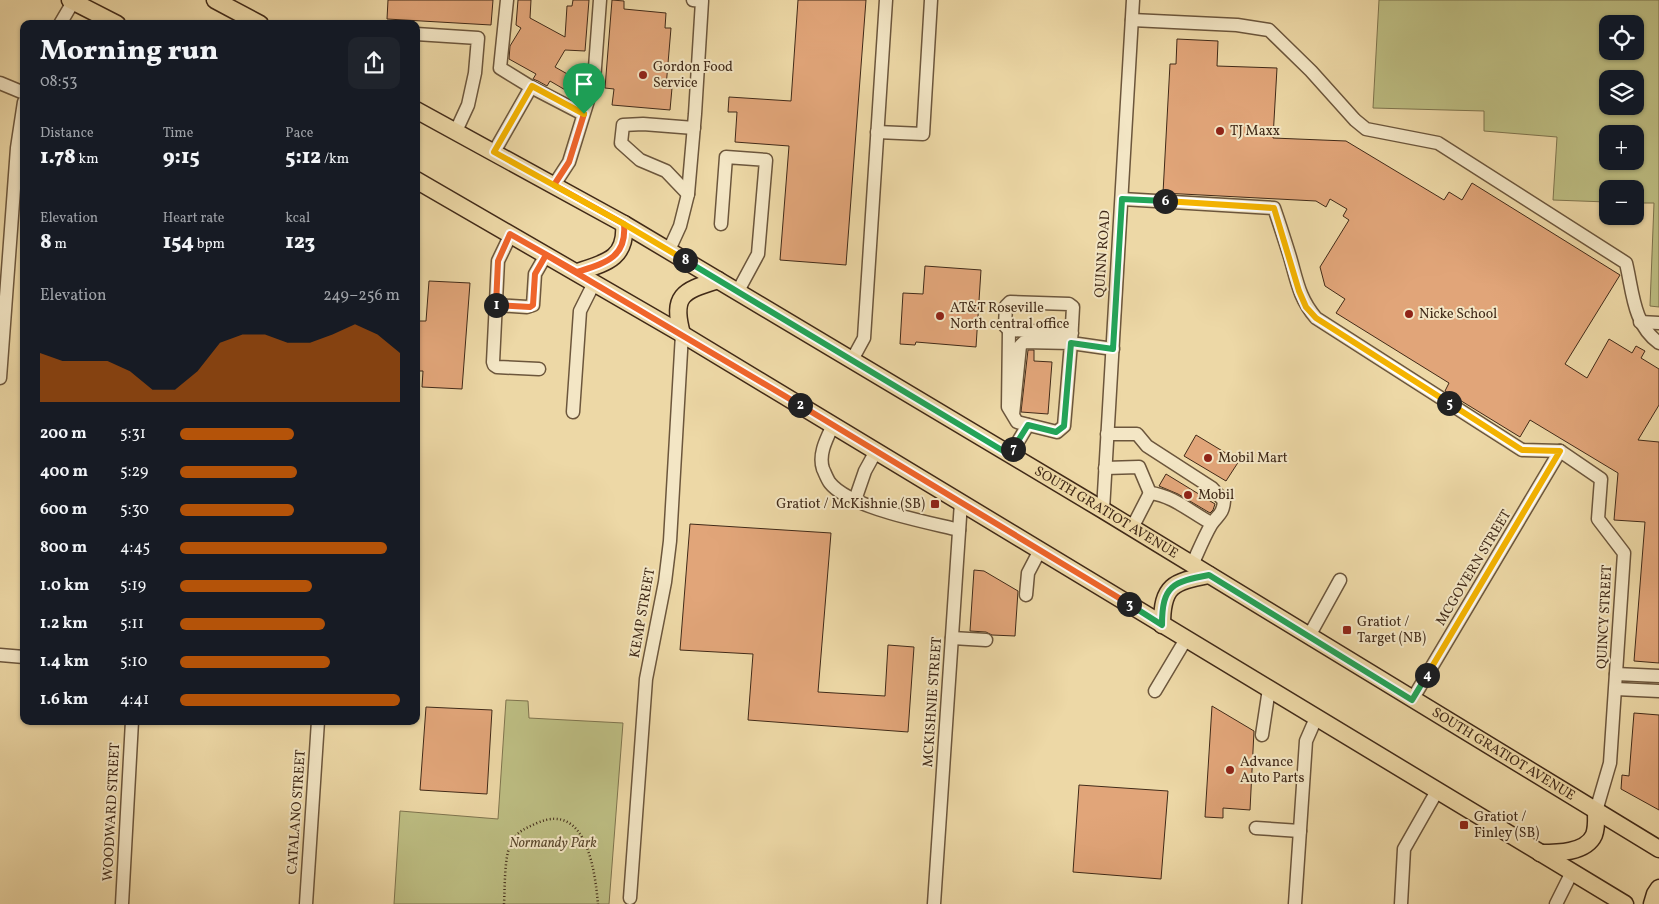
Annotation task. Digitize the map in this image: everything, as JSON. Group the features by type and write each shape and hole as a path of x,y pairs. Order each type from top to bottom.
{"main road":[{"path":"215,0 237,5 255,20"},
{"path":"72,1 109,20"},
{"name":"SOUTH GRATIOT AVENUE","path":"420,112 669,250 1103,510 1596,811 1657,845"},
{"path":"420,182 682,334 1625,904"},
{"path":"577,272 597,266 611,259 619,252 625,236 624,224"},
{"path":"682,334 677,317 678,305 683,295 693,288 718,280"},
{"path":"1162,625 1164,602 1173,586 1183,580 1209,575"},
{"path":"1540,853 1559,853 1586,844 1593,837 1596,828 1596,811"},
{"path":"1652,904 1659,888"}],"street":[{"path":"507,0 500,68 584,114"},
{"path":"554,185 569,162 594,81 600,0"},
{"path":"669,250 680,226 688,194 702,1 693,0"},
{"path":"852,360 864,338 886,0"},
{"path":"878,132 923,134 931,0"},
{"name":"QUINN ROAD","path":"1103,510 1133,0"},
{"path":"62,20 72,1"},
{"path":"1132,20 1237,25 1268,30 1312,71 1355,120 1366,129 1438,143 1626,263 1640,322 1651,337 1659,343"},
{"path":"420,34 478,38 476,73 468,105 456,131"},
{"path":"0,84 20,92"},
{"path":"494,152 532,86"},
{"path":"688,194 666,171 640,160 621,143 623,125 643,124 694,128"},
{"path":"0,378 20,128"},
{"path":"721,224 726,157 766,160 758,254 738,292"},
{"path":"1122,199 1274,208 1299,291 1306,307 1316,318 1522,450 1560,451"},
{"path":"510,234 498,261 494,365 539,370"},
{"path":"496,305 530,307 533,305 535,274 546,255"},
{"path":"573,412 580,311 594,283"},
{"path":"1010,330 1008,408 1017,422 1056,432 1064,426 1072,338 1073,307 1069,304 1010,302 1006,306 1005,326 1010,330 1072,338 1113,349"},
{"path":"1640,322 1659,324"},
{"name":"KEMP STREET","path":"630,898 646,679 665,582 670,541 682,334"},
{"path":"1013,415 1020,346 1024,342 1072,338"},
{"path":"833,425 824,446 822,467 830,483 855,500 881,511 959,530"},
{"path":"1010,455 1028,425"},
{"path":"1107,434 1137,434 1147,446 1220,495 1224,501 1224,508 1212,523 1192,565"},
{"path":"1147,446 1139,467 1150,493"},
{"path":"855,500 864,471 876,451"},
{"name":"QUINCY STREET","path":"1560,451 1601,479 1598,519 1624,553 1610,763 1596,811"},
{"name":"MCGOVERN STREET","path":"1412,700 1560,451"},
{"path":"1105,468 1139,467"},
{"path":"1150,493 1157,493 1172,500 1212,523"},
{"path":"1132,528 1150,493"},
{"name":"MCKISHNIE STREET","path":"934,904 960,502"},
{"path":"1026,595 1028,573 1040,550"},
{"path":"1309,636 1340,580"},
{"path":"952,638 986,640"},
{"path":"1155,691 1186,639"},
{"path":"0,655 20,657"},
{"path":"1616,674 1659,676"},
{"path":"1262,735 1269,689"},
{"path":"1616,689 1659,691"},
{"path":"1295,904 1306,741 1316,718"},
{"name":"WOODWARD STREET","path":"122,904 132,725"},
{"name":"CATALANO STREET","path":"306,904 318,725"},
{"path":"1400,904 1404,849 1437,791"},
{"path":"1256,828 1300,831"},
{"path":"1556,904 1572,872"}],"path":[{"path":"504,904 506,868 510,844 518,832 540,822 558,818 569,823 582,836 595,874 598,904"}],"green space":[{"path":"1379,0 1659,0 1659,307 1650,306 1654,203 1644,203 1644,180 1599,180 1599,202 1553,200 1557,137 1484,131 1484,111 1373,108"},
{"name":"Normandy Park","path":"506,700 528,701 529,718 623,723 609,904 394,904 400,811 498,819"}],"building":[{"path":"388,0 493,0 491,25 387,19"},
{"path":"518,0 531,0 530,18 565,37 567,6 572,6 573,0 589,0 585,51 565,50 555,67 585,84 579,98 550,81 547,86 533,79 536,74 509,59 510,46 521,28 516,25"},
{"path":"612,0 624,1 624,9 666,13 665,28 671,28 666,87 672,88 670,110 612,105 614,89 605,88"},
{"path":"798,0 866,0 846,265 780,260 789,146 735,142 737,112 728,112 729,97 791,101"},
{"path":"1177,39 1218,41 1217,66 1277,68 1273,138 1346,141 1444,200 1449,192 1462,200 1472,183 1620,275 1565,364 1587,378 1609,339 1632,353 1636,346 1645,351 1641,358 1659,369 1659,405 1638,440 1659,442 1659,663 1634,661 1645,522 1614,520 1618,473 1530,420 1520,437 1445,391 1449,383 1336,313 1345,299 1325,286 1320,267 1349,220 1343,216 1347,209 1330,199 1326,207 1316,201 1163,193 1170,64 1176,64"},
{"name":"AT&T Roseville North central office","path":"925,266 981,270 976,347 916,342 915,345 900,344 903,293 923,294"},
{"path":"429,281 470,283 462,389 422,387 423,371 420,371 420,321 426,321"},
{"path":"1028,350 1034,350 1034,361 1052,362 1048,414 1021,412"},
{"path":"1196,435 1239,461 1226,481 1184,456"},
{"path":"1166,474 1215,504 1213,510 1210,513 1178,494 1159,486"},
{"path":"690,524 831,533 818,692 885,696 888,645 914,647 908,732 748,720 753,654 680,650"},
{"path":"974,570 984,571 1018,591 1015,636 992,635 986,632 970,631"},
{"name":"Advance Auto Parts","path":"1212,706 1254,731 1250,810 1223,808 1223,818 1205,817"},
{"path":"426,707 492,710 487,794 420,790"},
{"path":"1634,713 1659,715 1659,810 1621,789 1622,775 1629,776"},
{"path":"1079,785 1168,791 1161,879 1073,872"}],"place":[{"name":"Gordon Food Service","path":"643,75"},
{"name":"TJ Maxx","path":"1220,131"},
{"name":"Nicke School","path":"1409,314"},
{"name":"AT&T Roseville North central office","path":"940,316"},
{"name":"Mobil Mart","path":"1208,458"},
{"name":"Mobil","path":"1188,495"},
{"name":"Gratiot / McKishnie (SB)","path":"935,504"},
{"name":"Gratiot / Target (NB)","path":"1347,630"},
{"name":"Advance Auto Parts","path":"1230,770"},
{"name":"Gratiot / Finley (SB)","path":"1464,825"}],"route":[{"path":"584,114 532,86 494,152 624,224 1010,455 1028,425 1056,432 1064,426 1071,343 1113,349 1122,199 1274,208 1299,291 1306,307 1316,318 1522,450 1560,451 1412,700 1209,575 1183,580 1173,586 1166,596 1162,608 1162,625 682,334 546,255 535,274 533,305 530,307 496,305 498,261 510,234 577,272 597,266 611,259 619,252 623,245 625,236 624,224 554,185 569,162 584,114"}]}
